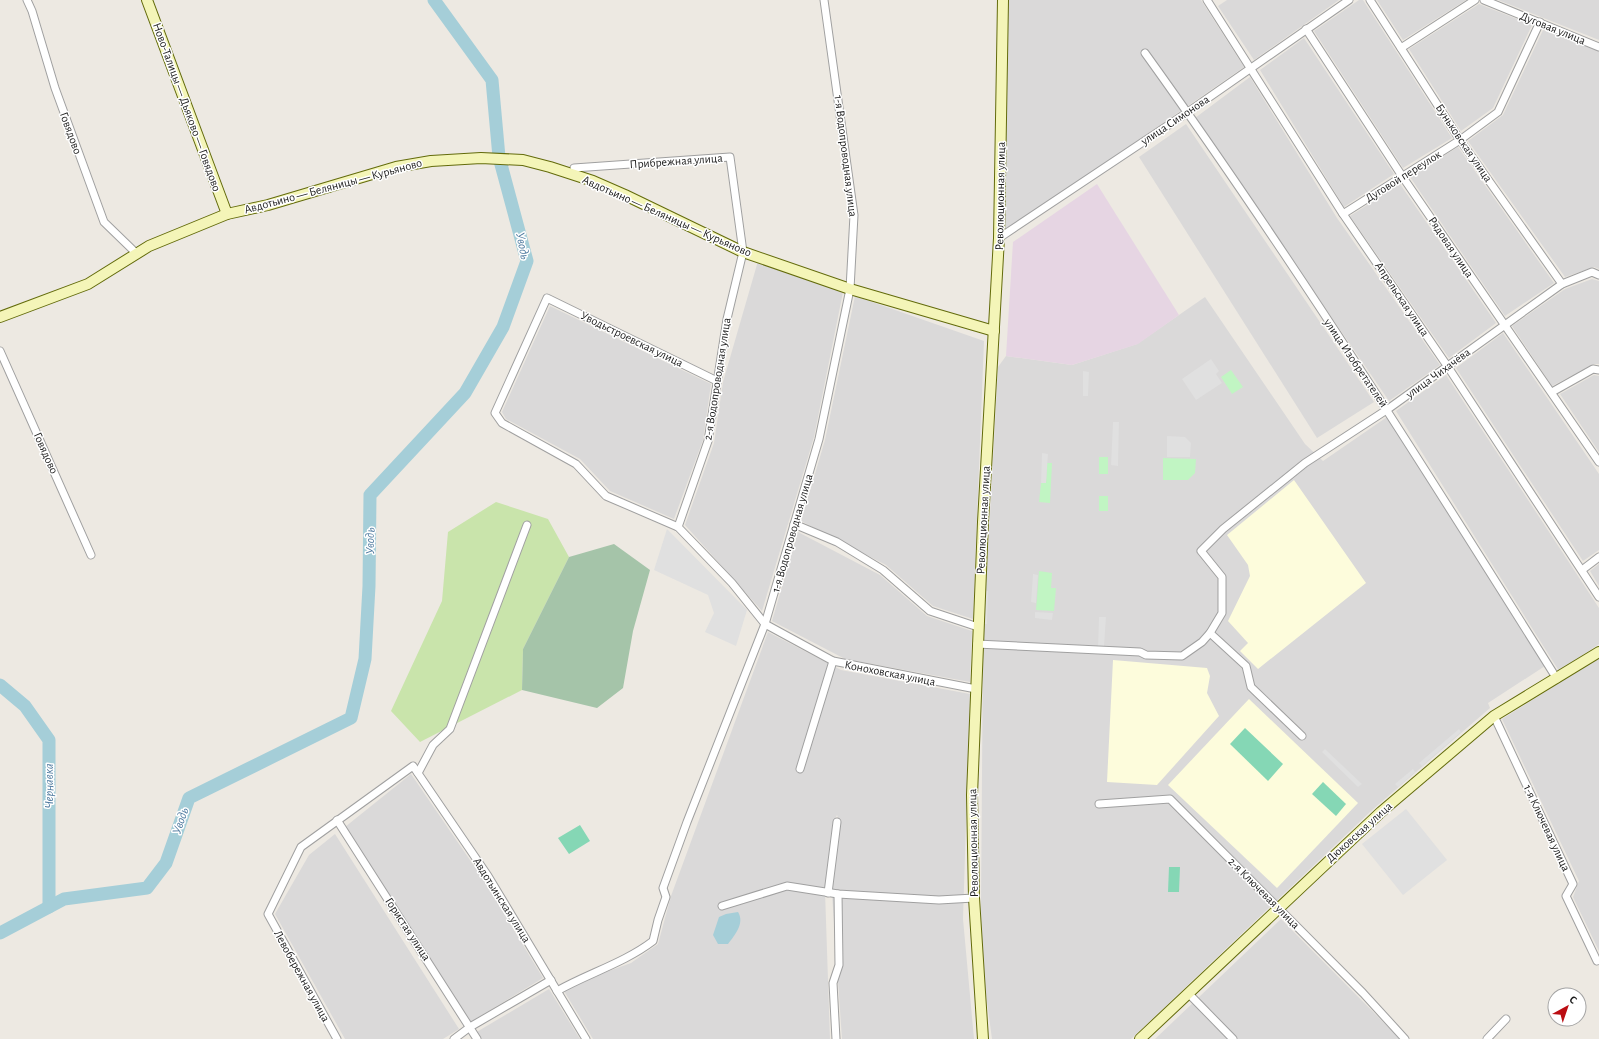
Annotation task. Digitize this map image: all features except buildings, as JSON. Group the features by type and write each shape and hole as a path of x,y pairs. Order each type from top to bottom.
{"main road":[{"name":"Ново-Талицы — Дьяково — Говядово","path":"147,0 226,214"},
{"name":"Революционная улица","path":"983,1039 974,898 972,795 982,522 999,238 1003,0"},
{"name":"Авдотьино — Беляницы — Курьяново","path":"0,317 88,284 149,246 226,214 268,206 396,168 431,161 458,158 523,160 550,167 593,181 626,195 743,252 850,288 994,331"},
{"name":"Дюковская улица","path":"1140,1039 1381,812 1494,716 1599,652"}],"street":[{"name":"Говядово","path":"27,0 32,11 55,88 104,222 137,254"},
{"name":"1-я Водопроводная улица","path":"557,991 579,979 628,958 653,941 666,897 663,888 687,822 765,624 819,439 850,288 854,215 824,0"},
{"name":"улица Симонова","path":"999,238 1188,112 1349,0"},
{"name":"Буньковская улица","path":"1370,0 1460,140 1562,284"},
{"path":"1401,48 1475,0"},
{"name":"Дуговая улица","path":"1484,0 1599,47"},
{"name":"Апрельская улица","path":"1211,1 1343,214 1448,367 1599,597"},
{"name":"Дуговой переулок","path":"1343,214 1460,140 1498,112 1540,22"},
{"name":"Рядовая улица","path":"1306,29 1402,176 1599,462"},
{"name":"улица Изобретателей","path":"1145,53 1188,112 1388,409 1557,679"},
{"name":"Прибрежная улица","path":"574,168 730,157 743,252"},
{"name":"2-я Водопроводная улица","path":"678,527 708,442 726,319 743,252"},
{"name":"улица Чихачёва","path":"1210,633 1222,612 1222,576 1201,551 1223,529 1292,472 1388,409 1562,284 1592,272 1599,275"},
{"name":"Уводьстроевская улица","path":"678,527 606,496 576,464 502,424 495,413 547,298 718,381"},
{"name":"Говядово","path":"0,351 91,555"},
{"path":"1552,392 1593,369 1599,370"},
{"path":"794,524 836,542 883,570 930,611 978,627"},
{"path":"418,773 433,745 450,729 527,525"},
{"path":"678,527 732,583 765,624"},
{"path":"1582,570 1599,557"},
{"name":"Коноховская улица","path":"765,624 833,661 850,666 976,689"},
{"path":"977,644 1140,652 1146,655 1182,656 1202,642 1210,633 1246,666 1251,687 1302,736"},
{"path":"800,769 833,661"},
{"name":"1-я Ключевая улица","path":"1494,716 1573,884 1566,896 1597,960"},
{"name":"Авдотьинская улица","path":"337,820 413,766 488,876 552,980 586,1039"},
{"name":"2-я Ключевая улица","path":"1099,804 1170,799 1363,993 1405,1039"},
{"name":"Левобережная улица","path":"337,820 301,847 268,914 337,1039"},
{"name":"Гористая улица","path":"337,820 477,1039"},
{"path":"828,893 837,822"},
{"path":"722,906 787,886 838,894 939,900 974,898"},
{"path":"836,1039 833,983 839,965 838,894"},
{"path":"454,1039 470,1027 552,980"},
{"path":"1189,994 1233,1039"},
{"path":"1487,1039 1506,1019"}],"shaded area":[{"path":"1005,0 1201,0 1244,67 1004,233"},
{"path":"1227,0 1339,0 1254,60 1218,6"},
{"path":"1359,0 1363,0 1452,138 1403,168 1314,31"},
{"path":"1377,0 1466,0 1403,40"},
{"path":"1498,0 1599,0 1599,40"},
{"path":"1479,4 1532,25 1493,108 1461,131 1409,49"},
{"path":"1543,30 1599,51 1599,269 1594,267 1565,277 1468,141 1503,115"},
{"path":"1304,38 1394,174 1344,207 1260,70"},
{"path":"1250,77 1337,218 1440,365 1389,401 1195,118"},
{"path":"1186,124 1374,402 1317,438 1139,157"},
{"path":"1458,147 1554,283 1505,316 1410,177"},
{"path":"1097,184 1179,315 1138,344 1072,365 1006,356 1013,242"},
{"path":"1400,184 1496,323 1449,358 1350,216"},
{"path":"758,261 843,292 814,437 762,611 685,525 714,443 723,382"},
{"path":"1592,279 1599,281 1599,364 1594,364 1552,386 1512,326 1565,289"},
{"path":"855,296 984,341 973,619 933,606 886,565 801,521 825,440"},
{"path":"1205,297 1305,444 1323,461 1387,417 1545,666 1488,703 1490,708 1371,811 1131,1039 992,1039 982,965 983,643 998,367 1006,356 1072,365 1137,344"},
{"path":"550,306 711,384 703,440 674,519 610,491 580,459 506,419 502,412"},
{"path":"1503,333 1599,474 1599,550 1583,561 1456,368"},
{"path":"1211,359 1219,371 1216,374 1222,383 1196,400 1182,379"},
{"path":"1083,371 1089,372 1088,396 1083,396"},
{"path":"1446,375 1599,608 1599,644 1559,671 1396,411"},
{"path":"1594,375 1599,376 1599,452 1560,394"},
{"path":"1113,422 1119,422 1118,466 1111,465"},
{"path":"1167,436 1185,437 1191,443 1190,457 1167,457"},
{"path":"1042,453 1048,454 1046,483 1041,483"},
{"path":"1294,480 1366,583 1258,669 1240,651 1248,643 1228,621 1250,576 1248,565 1227,535"},
{"path":"667,529 747,610 736,646 705,632 714,613 708,595 654,570"},
{"path":"798,532 880,575 927,616 972,631 970,682 845,659 772,621"},
{"path":"614,544 650,570 633,631 623,688 597,708 522,690 523,649 569,557"},
{"path":"1599,564 1599,586 1590,571"},
{"path":"1033,574 1038,575 1036,603 1031,602"},
{"path":"983,590 988,591 987,624 981,624"},
{"path":"1035,612 1053,613 1052,620 1035,618"},
{"path":"1099,617 1106,617 1104,647 1098,647"},
{"path":"768,632 841,670 970,694 963,919 974,1039 842,1039 832,894 840,823 837,815 833,823 825,891 830,1039 593,1039 564,991 595,976 631,963 658,944 671,896"},
{"path":"1599,658 1599,951 1573,897 1579,881 1502,719"},
{"path":"1113,660 1207,668 1210,676 1207,693 1219,716 1157,785 1107,782"},
{"path":"1249,699 1358,803 1277,888 1168,785"},
{"path":"1459,729 1461,732 1422,766 1419,763"},
{"path":"1325,749 1362,784 1358,787 1322,752"},
{"path":"1413,769 1415,772 1398,787 1395,784"},
{"path":"411,774 483,879 543,978 469,1023 345,827"},
{"path":"1406,809 1447,860 1403,895 1362,844"},
{"path":"335,834 459,1029 443,1039 345,1039 275,914 309,855"},
{"path":"1281,919 1400,1039 1155,1039"},
{"path":"549,989 580,1039 479,1039 475,1033"}],"green space":[{"path":"1231,370 1243,387 1232,394 1221,377"},
{"path":"1099,457 1108,457 1108,474 1099,474"},
{"path":"1163,458 1196,459 1195,473 1188,480 1163,480"},
{"path":"1047,463 1052,463 1050,503 1039,502 1041,483 1046,483"},
{"path":"1099,496 1108,496 1108,511 1099,511"},
{"path":"496,502 548,519 569,557 523,649 522,690 420,742 391,711 442,601 448,532"},
{"path":"1039,571 1052,573 1051,588 1056,588 1054,611 1036,610"},
{"path":"1245,728 1283,764 1268,781 1230,744"},
{"path":"1323,782 1346,804 1336,816 1312,794"},
{"path":"580,825 590,841 569,854 558,838"},
{"path":"1169,867 1180,867 1179,892 1168,892"}],"water":[{"path":"738,912 740,916 740,925 736,933 728,944 718,944 713,935 719,917"}],"waterway":[{"name":"Уводь","path":"0,933 64,899 147,888 166,863 189,798 351,718 365,659 369,586 370,495 465,393 503,327 527,261 499,157 492,80 434,0"},
{"name":"Чернавка","path":"0,685 25,706 49,740 49,907"}]}
